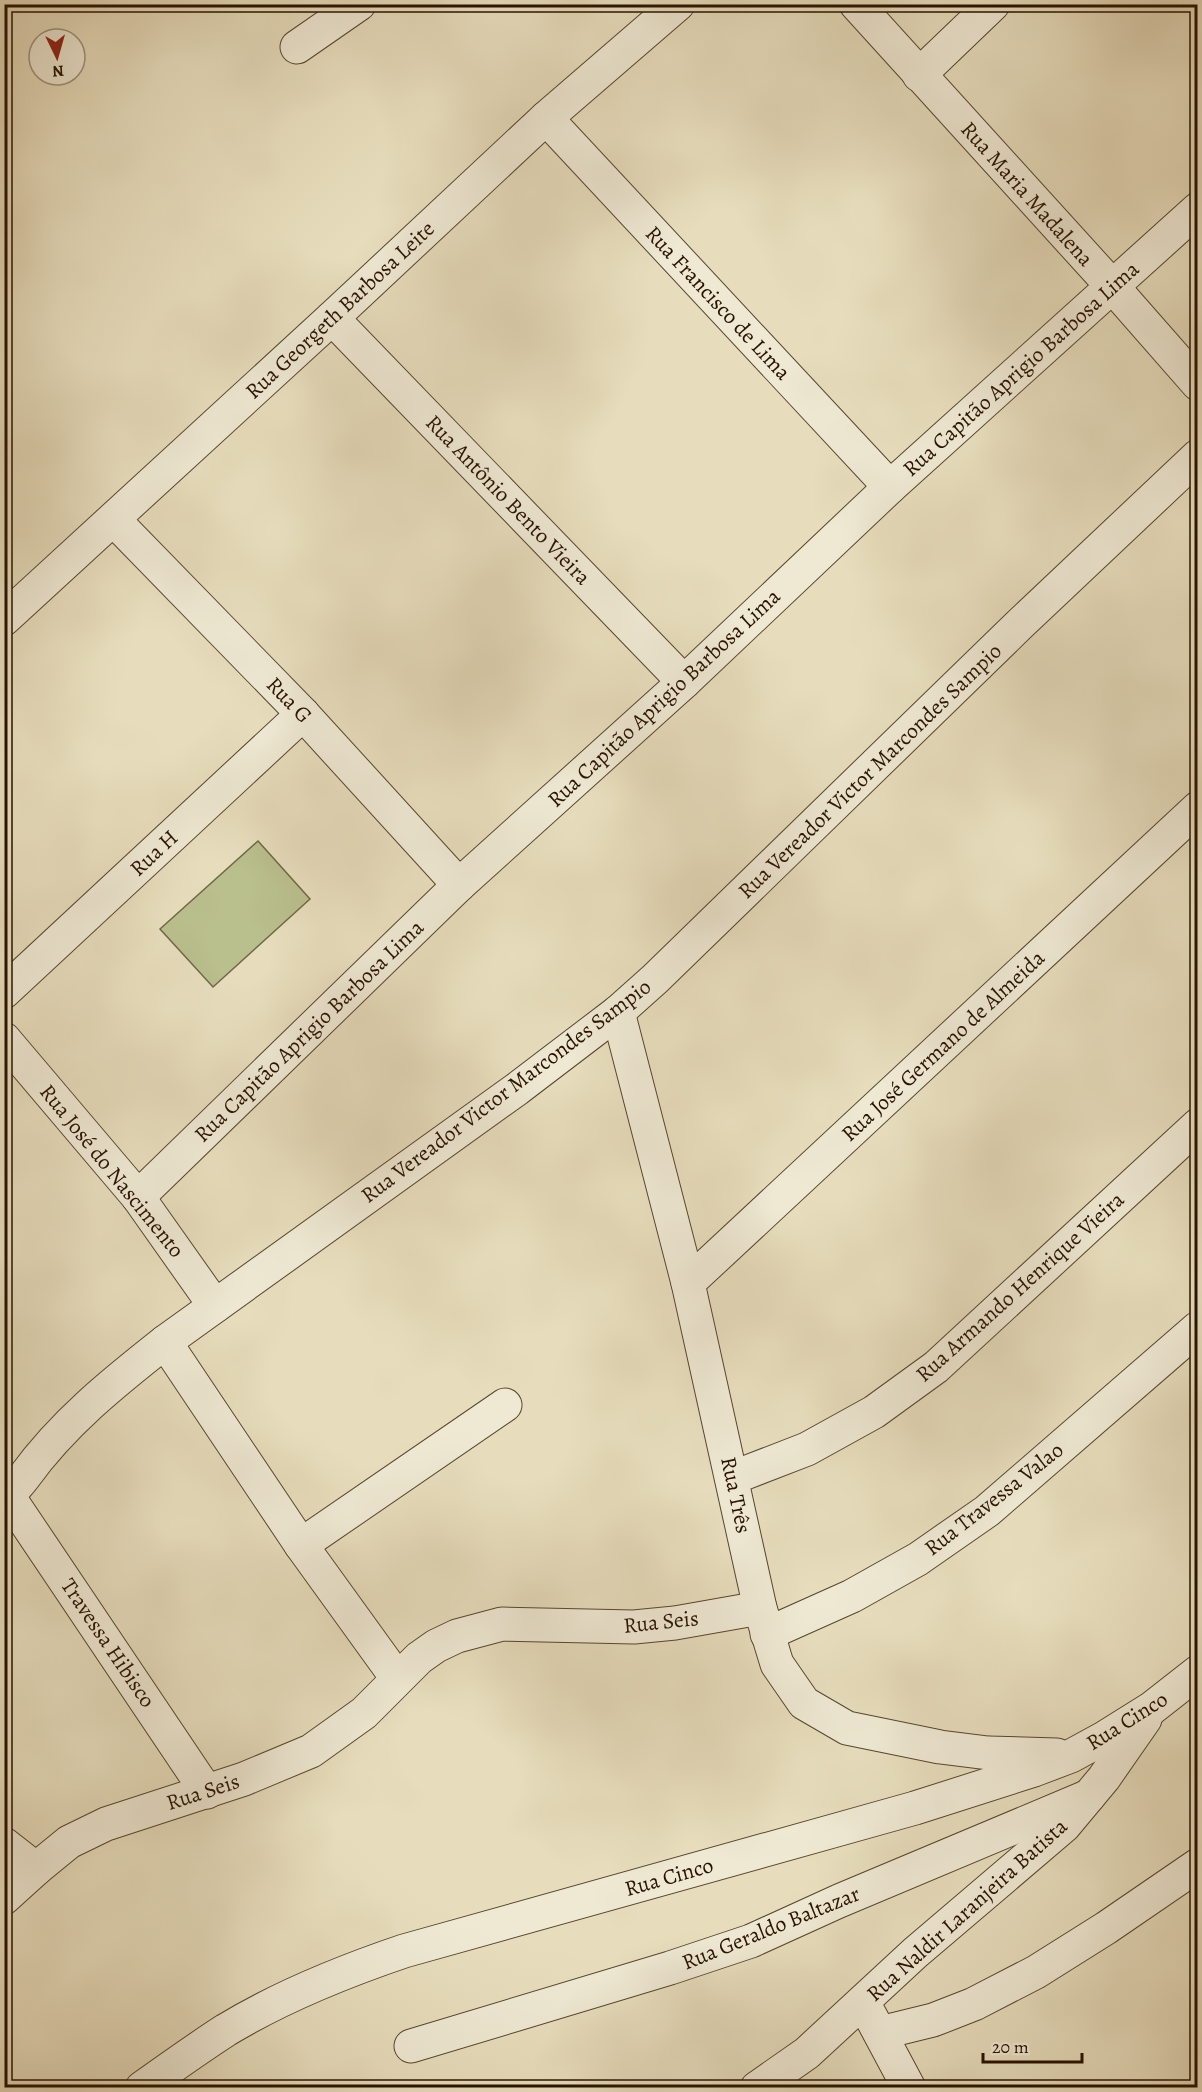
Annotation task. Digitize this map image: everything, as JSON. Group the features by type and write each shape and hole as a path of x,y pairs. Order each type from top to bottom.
{"street":[{"path":"297,47 359,4"},
{"name":"Rua Georgeth Barbosa Leite","path":"4,619 114,520 546,118 678,4"},
{"name":"Rua Maria Madalena","path":"856,4 1112,286 1197,384"},
{"path":"920,75 993,4"},
{"name":"Rua Francisco de Lima","path":"546,118 890,487"},
{"name":"Rua Capitão Aprigio Barbosa Lima","path":"138,1197 459,885 684,682 890,487 1197,208"},
{"name":"Rua Antônio Bento Vieira","path":"332,318 684,682"},
{"name":"Rua Vereador Victor Marcondes Sampio","path":"6,1496 40,1453 68,1424 112,1384 165,1342 517,1089 618,1012 655,979 1197,456"},
{"name":"Rua G","path":"114,520 303,714 459,885"},
{"name":"Rua H","path":"4,992 303,714"},
{"name":"Rua José Germano de Almeida","path":"688,1283 1197,808"},
{"name":"Rua Três","path":"618,1012 688,1283 763,1621 777,1664 804,1703 847,1728 940,1747 988,1753 1071,1756"},
{"name":"Rua José do Nascimento","path":"4,1039 138,1197 215,1306"},
{"name":"Rua Armando Henrique Vieira","path":"732,1478 807,1449 874,1412 936,1367 1197,1125"},
{"name":"Rua Travessa Valao","path":"763,1621 852,1596 918,1559 987,1511 1197,1328"},
{"path":"165,1342 302,1545 397,1678"},
{"path":"302,1545 505,1405"},
{"name":"Travessa Hibisco","path":"6,1496 207,1792"},
{"name":"Rua Seis","path":"4,1898 69,1842 106,1824 207,1792 279,1766 311,1751 364,1713 419,1658 436,1646 457,1636 502,1624 634,1627 675,1623 763,1621"},
{"name":"Rua Cinco","path":"142,2088 226,2030 281,2000 353,1968 415,1948 915,1808 1034,1770 1071,1756 1152,1708 1197,1672"},
{"name":"Rua Naldir Laranjeira Batista","path":"757,2088 807,2053 915,1953 1064,1826 1104,1778 1152,1708"},
{"name":"Rua Geraldo Baltazar","path":"411,2046 670,1968 751,1941 1089,1796"},
{"path":"4,1844 36,1869"},
{"path":"880,2033 933,2020 984,1999 1036,1972 1106,1928 1197,1864"},
{"path":"864,2002 909,2088"}],"green space":[{"path":"258,841 310,899 213,987 160,929"}]}
